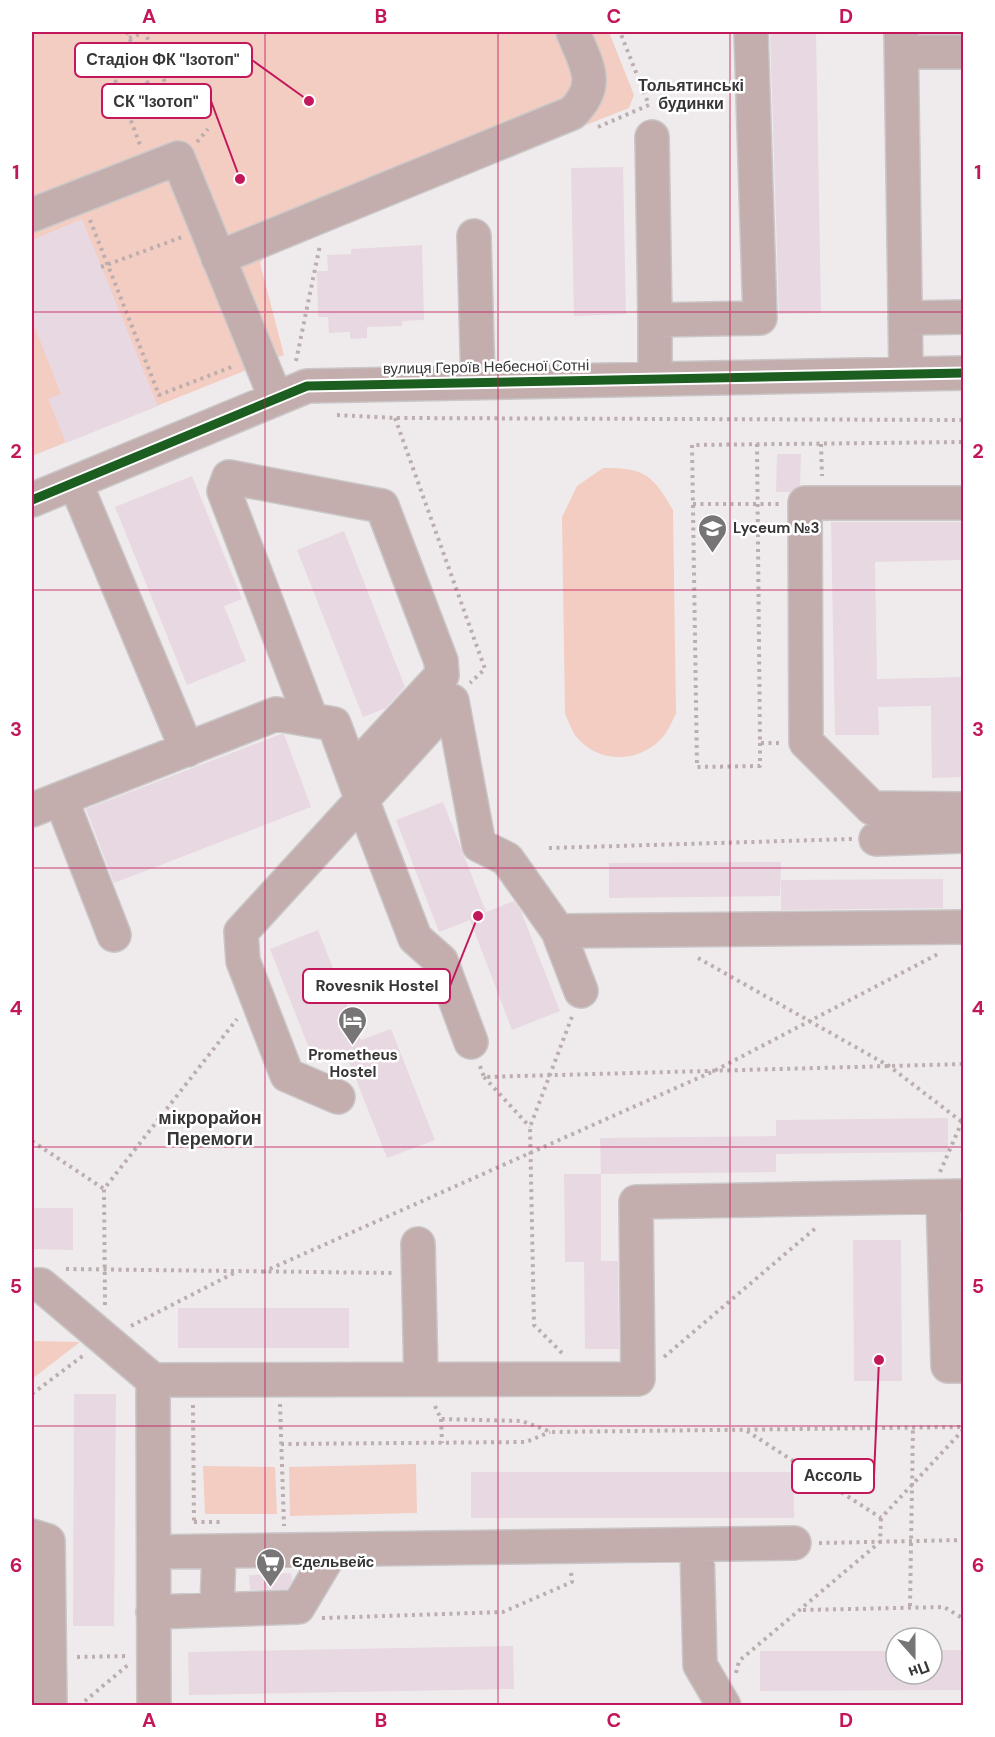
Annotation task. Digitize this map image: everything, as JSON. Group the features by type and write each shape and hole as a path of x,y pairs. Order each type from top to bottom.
{"street":[{"path":"212,243 572,113 585,100 590,82 573,32"},
{"path":"655,320 760,318 751,32"},
{"path":"906,374 902,42 963,52"},
{"path":"652,137 655,379"},
{"path":"32,215 178,158 266,377"},
{"path":"474,236 478,383"},
{"path":"905,318 963,317"},
{"name":"вулиця Героїв Небесної Сотні","path":"32,500 75,483 266,377 307,386 963,373"},
{"path":"311,719 224,491 229,477 382,506 441,661 442,675 241,932 243,961 287,1075 338,1096"},
{"path":"75,483 187,750"},
{"path":"963,503 805,503 806,742 884,828 963,836"},
{"path":"357,786 452,701"},
{"path":"452,701 479,845 507,859 558,932 581,991"},
{"path":"32,810 276,714 334,724 414,938 441,961 471,1042"},
{"path":"62,799 114,935"},
{"path":"884,828 963,808"},
{"path":"558,932 963,927"},
{"path":"32,1285 41,1285 153,1380 638,1379 636,1202 945,1197 948,1366 963,1366"},
{"path":"418,1258 421,1379"},
{"path":"153,1380 154,1706"},
{"path":"32,1536 48,1541 50,1706"},
{"path":"153,1552 794,1544"},
{"path":"697,1546 700,1665 729,1694"},
{"path":"153,1612 298,1607 332,1550"},
{"path":"207,1551 217,1609"}],"path":[{"path":"127,32 153,96"},
{"path":"126,107 168,90 145,32 129,38"},
{"path":"594,128 649,105 620,32"},
{"path":"115,80 150,169"},
{"path":"80,195 159,395 266,377 297,361 320,246 331,241"},
{"path":"101,267 212,243"},
{"path":"452,701 485,669 395,418 963,420"},
{"path":"757,444 760,765 697,767 692,445 757,444 963,442"},
{"path":"693,504 805,503"},
{"path":"760,743 806,742"},
{"path":"549,848 884,828"},
{"path":"263,1272 714,1071 943,952"},
{"path":"690,953 889,1066 962,1119 945,1197"},
{"path":"581,991 530,1127 529,1153 534,1325 588,1379"},
{"path":"105,1339 104,1189 256,995"},
{"path":"471,1042 484,1077 530,1127"},
{"path":"484,1077 963,1064"},
{"path":"32,1142 104,1189"},
{"path":"638,1379 851,1198"},
{"path":"63,1269 263,1272 418,1258"},
{"path":"279,1379 284,1551"},
{"path":"421,1379 441,1419 441,1443"},
{"path":"193,1380 207,1551"},
{"path":"441,1419 522,1421 551,1432"},
{"path":"910,1606 913,1427"},
{"path":"281,1444 526,1442 551,1432 963,1428"},
{"path":"729,1694 739,1661 880,1542 881,1518 963,1428"},
{"path":"745,1430 881,1518"},
{"path":"794,1544 963,1540"},
{"path":"316,1618 503,1612 572,1582 570,1547"},
{"path":"801,1611 944,1606 963,1619"},
{"path":"49,1657 137,1656 79,1706"}],"shaded area":[{"path":"32,32 609,32 634,95 629,108 269,250 260,263 284,355 32,456"},
{"path":"603,468 629,470 646,476 659,488 673,510 676,714 664,736 652,747 641,753 618,757 606,756 584,745 575,735 565,714 562,517 577,486"},
{"path":"32,1341 80,1342 32,1379"},
{"path":"416,1464 417,1513 290,1516 289,1467"},
{"path":"203,1466 275,1467 277,1514 205,1514"}],"building":[{"path":"770,32 816,32 821,313 779,314"},
{"path":"623,167 626,314 574,316 571,168"},
{"path":"82,219 158,406 66,443 48,399 61,394 32,320 32,240"},
{"path":"422,245 424,320 402,321 402,326 367,327 367,338 350,339 350,332 329,333 328,317 318,317 317,271 328,271 327,255 351,254 351,249"},
{"path":"777,454 801,454 800,485 790,492 776,492"},
{"path":"192,476 242,599 224,606 246,661 187,685 115,507"},
{"path":"831,522 963,522 963,560 875,562 877,679 963,677 963,777 932,778 931,706 878,707 879,735 835,735"},
{"path":"344,531 405,687 386,708 363,717 297,550"},
{"path":"284,734 311,807 114,883 86,809"},
{"path":"443,802 486,912 514,901 521,911 560,1011 512,1030 470,920 439,932 396,820"},
{"path":"781,862 780,896 609,898 609,863"},
{"path":"943,879 943,908 781,910 781,880"},
{"name":"Prometheus Hostel","path":"318,930 361,1040 391,1029 435,1140 387,1158 344,1049 314,1061 270,949"},
{"path":"948,1118 948,1152 776,1154 776,1172 601,1174 600,1138 776,1136 776,1120"},
{"path":"564,1174 601,1174 601,1261 618,1261 619,1349 585,1349 584,1262 565,1262"},
{"path":"32,1208 73,1208 73,1250 32,1249"},
{"path":"853,1240 901,1240 902,1381 854,1381"},
{"path":"178,1308 349,1308 349,1348 178,1348"},
{"path":"74,1394 116,1394 114,1626 73,1626"},
{"path":"471,1472 794,1472 794,1518 471,1518"},
{"path":"291,1573 292,1581 287,1589 250,1590 249,1575"},
{"path":"513,1646 514,1689 189,1695 188,1652"},
{"path":"944,1650 963,1650 963,1690 760,1691 760,1651 884,1651 884,1686 944,1686"}],"cycle path":[{"path":"32,500 307,386 964,373"}],"place":[{"name":"Стадіон ФК \"Ізотоп\"","path":"309,101"},
{"name":"СК \"Ізотоп\"","path":"240,179"},
{"name":"Lyceum №3","path":"712,554"},
{"name":"Rovesnik Hostel","path":"478,916"},
{"name":"Prometheus Hostel","path":"353,1046"},
{"name":"Ассоль","path":"879,1360"},
{"name":"Єдельвейс","path":"271,1588"}],"district":[{"name":"Тольятинські будинки","path":"691,94"},
{"name":"мікрорайон Перемоги","path":"210,1128"}]}
